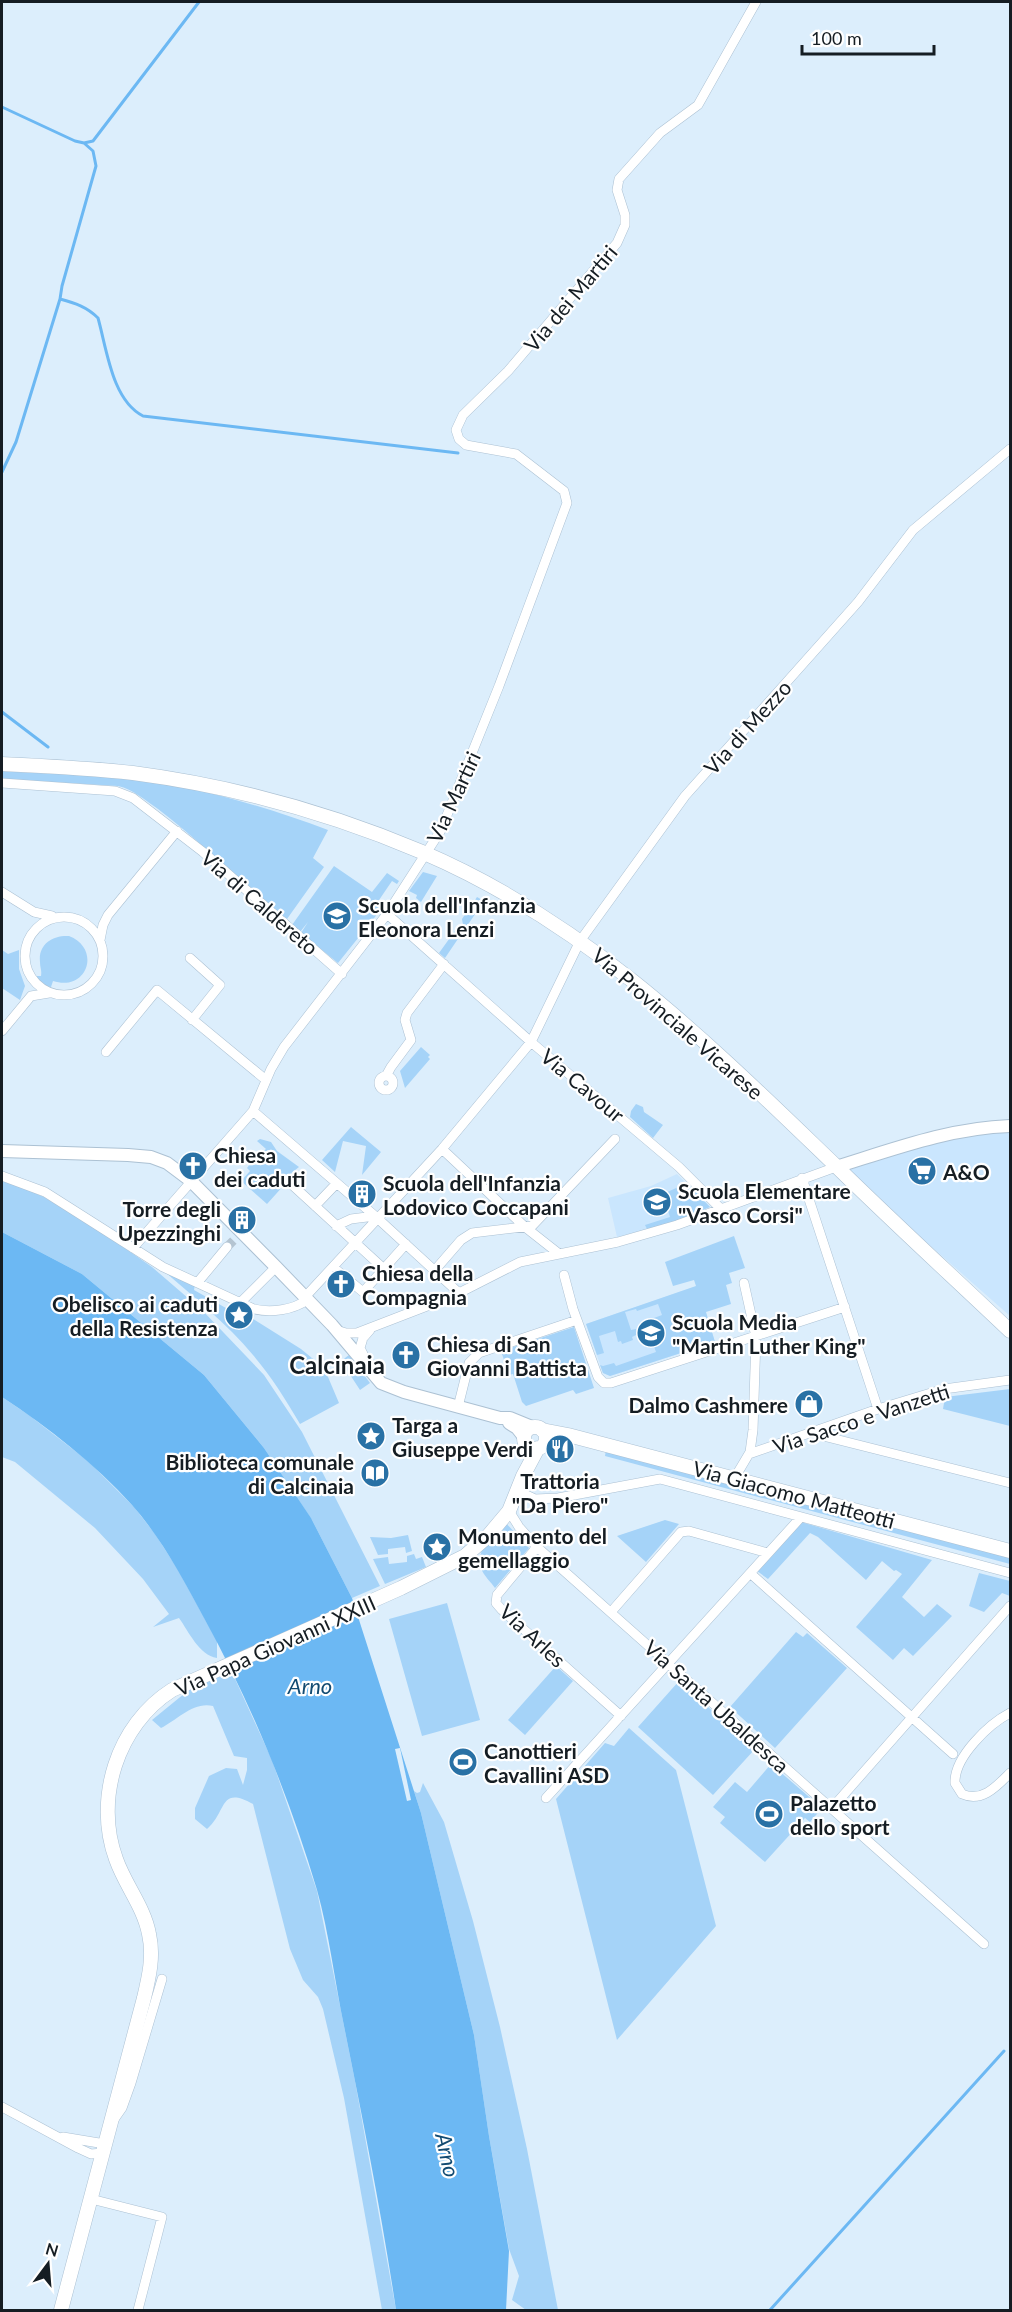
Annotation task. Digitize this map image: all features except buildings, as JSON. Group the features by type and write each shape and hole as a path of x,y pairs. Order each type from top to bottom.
{"main road":[{"name":"Via Provinciale Vicarese","path":"2,764 132,773 235,791 341,821 426,853 498,890 617,967 680,1019 1011,1331"},
{"name":"Via Giacomo Matteotti","path":"535,1438 568,1434 1011,1551"},
{"name":"Via Papa Giovanni XXIII","path":"61,2310 144,1998 151,1957 147,1926 116,1861 110,1841 108,1818 113,1774 124,1742 145,1713 172,1690 371,1601 465,1556 488,1536 509,1511 524,1476 535,1438"}],"street":[{"name":"Via dei Martiri","path":"563,516 567,500 562,488 516,454 462,443 457,435 457,426 469,408 508,371 617,243 625,225 625,215 617,190 619,179 660,133 698,105 756,2"},
{"name":"Via di Mezzo","path":"306,1298 442,1149 531,1042 580,941 685,796 858,602 913,530 1011,449"},
{"name":"Via Martiri","path":"133,1248 253,1111 266,1080 284,1047 387,914 444,825 563,516"},
{"name":"Via di Caldereto","path":"2,783 120,792 132,798 177,831 342,974"},
{"path":"2,1031 32,996 51,993 73,994 93,982 99,974 103,960 100,931 108,915 177,831"},
{"path":"2,892 40,915 96,921 108,915"},
{"name":"Via Cavour","path":"387,914 531,1042 679,1167 720,1208"},
{"path":"51,993 31,978 25,963 25,950 30,935 38,925 49,919 63,916"},
{"path":"74,918 91,927 100,942"},
{"path":"190,958 220,985 192,1020"},
{"path":"386,1076 390,1067 411,1040 405,1020 407,1013 444,964"},
{"path":"106,1052 157,990 266,1080"},
{"path":"253,1111 377,1218 459,1293"},
{"path":"336,1330 352,1334 372,1328 459,1293 520,1262 618,1242 677,1225 802,1178 959,1131 1011,1126"},
{"path":"435,1270 461,1240 472,1233 532,1226 615,1139"},
{"path":"442,1149 525,1227 558,1253"},
{"path":"2,1151 139,1156 164,1161 191,1181 238,1235 276,1267 336,1330 381,1383 500,1418 535,1438"},
{"path":"2,1176 45,1192 163,1267 254,1309 271,1311 293,1307 306,1298"},
{"path":"802,1178 878,1409"},
{"path":"289,1182 384,1269"},
{"path":"315,1206 336,1184"},
{"path":"336,1226 351,1220 377,1218"},
{"path":"333,1267 363,1292 406,1244"},
{"path":"198,1282 227,1247"},
{"path":"240,1303 276,1267"},
{"path":"564,1275 577,1320 598,1377 604,1383 611,1383 845,1307"},
{"path":"734,1479 749,1454 753,1430 756,1337 744,1283"},
{"path":"458,1407 469,1364 479,1353 577,1320"},
{"path":"372,1328 365,1334 360,1348 373,1374"},
{"name":"Via Sacco e Vanzetti","path":"749,1454 878,1409 944,1389 1011,1380"},
{"path":"822,1429 827,1437 1011,1483"},
{"path":"518,1491 536,1499 558,1498 660,1479 1011,1573"},
{"name":"Via Santa Ubaldesca","path":"509,1511 519,1527 537,1547 984,1944"},
{"path":"546,1798 801,1517"},
{"path":"611,1612 681,1532 688,1531 768,1553"},
{"name":"Via Arles","path":"537,1547 497,1595 496,1603 621,1716"},
{"path":"750,1573 953,1754 958,1768"},
{"path":"832,1808 1011,1606"},
{"path":"1011,1713 991,1726 969,1750 954,1779 956,1787 962,1794 973,1797 988,1792 1011,1773"},
{"path":"953,1754 969,1750"},
{"name":"Via Papa Giovanni XXIII","path":"110,2126 122,2108 131,2083 162,1979"},
{"path":"2,2108 91,2154 104,2148"},
{"path":"57,2136 104,2148"},
{"path":"78,2148 92,2163 97,2175"},
{"path":"91,2199 162,2217 138,2310"}],"shaded area":[{"path":"2,771 150,781 202,791 253,805 328,830 313,858 324,867 287,919 175,822 129,790 118,786 2,779"},
{"name":"Scuola dell'Infanzia Eleonora Lenzi","path":"334,866 372,892 387,873 399,881 397,884 392,881 377,903 383,907 338,963 301,933 308,922 300,932 292,925"},
{"path":"423,872 437,876 421,902 416,898 417,895 409,891"},
{"path":"477,897 484,901 467,926 463,925 462,919"},
{"path":"457,928 464,930 445,958 439,953"},
{"path":"69,936 79,942 85,950 86,968 82,975 74,980 65,983 53,981 51,987 42,986 37,981 37,976 41,976 41,950 52,939"},
{"path":"2,950 8,954 19,950 19,969 25,986 20,1000 2,988"},
{"path":"421,1047 430,1055 428,1057 430,1059 405,1088 400,1071"},
{"path":"636,1104 643,1107 644,1112 663,1125 653,1138 630,1117"},
{"path":"351,1127 381,1152 362,1175 366,1146 343,1141 335,1172 322,1160"},
{"path":"1010,1131 1010,1316 841,1167 954,1137"},
{"path":"260,1139 271,1142 277,1151 299,1167 285,1178 285,1184 267,1204 241,1181 250,1171 247,1168 250,1164 258,1165 261,1161 258,1155 266,1149 257,1141"},
{"name":"Scuola Elementare \"Vasco Corsi\"","path":"677,1174 710,1207 669,1224 617,1237 608,1198 651,1186"},
{"path":"2,1179 44,1197 103,1233 152,1267 203,1311 264,1375 302,1432 380,1586 352,1598 312,1520 264,1448 204,1375 82,1274 2,1232"},
{"path":"687,1183 710,1207 668,1224 647,1229 645,1225 670,1217 663,1194"},
{"name":"Scuola Media \"Martin Luther King\"","path":"734,1236 745,1268 729,1273 732,1283 726,1285 731,1304 706,1312 715,1342 610,1376 603,1373 600,1365 614,1363 616,1366 656,1352 652,1341 648,1342 645,1333 642,1333 640,1329 647,1326 646,1321 662,1315 658,1304 637,1311 636,1309 625,1312 631,1330 636,1329 638,1334 632,1337 633,1340 622,1344 621,1341 618,1342 615,1331 599,1336 604,1353 597,1355 586,1324 696,1286 694,1280 673,1286 665,1262"},
{"path":"165,1272 195,1285 194,1290 233,1312 235,1305 301,1349 318,1363 328,1377 339,1403 300,1424 260,1363 232,1333"},
{"name":"Scuola Media \"Martin Luther King\"","path":"697,1286 715,1342 610,1376 603,1373 586,1324"},
{"path":"574,1327 594,1388 576,1394 573,1390 526,1406 522,1402 513,1374 509,1375 501,1351"},
{"path":"349,1355 370,1383 360,1390 341,1361"},
{"path":"1010,1389 1010,1426 943,1409 945,1397"},
{"path":"2,1397 88,1461 134,1507 177,1568 217,1641 217,1658 200,1648 179,1618 153,1627 169,1614 143,1579 95,1528 15,1462 2,1457"},
{"path":"606,1450 1010,1557 1010,1564 605,1456"},
{"path":"665,1520 679,1524 646,1562 617,1536"},
{"path":"504,1521 529,1548 495,1588 482,1571 480,1561 483,1548"},
{"path":"801,1522 932,1560 902,1597 924,1617 937,1604 952,1616 913,1656 904,1648 893,1660 856,1627 902,1574 896,1570 894,1571 882,1561 866,1580 818,1537 810,1533 768,1579 757,1571"},
{"path":"408,1535 412,1551 406,1553 405,1547 388,1549 388,1554 378,1555 370,1537 391,1538"},
{"path":"414,1554 416,1559 422,1557 426,1567 385,1584 373,1559 388,1557 389,1564 407,1562 407,1556"},
{"path":"979,1573 1010,1581 1010,1596 1002,1593 984,1612 969,1606"},
{"path":"447,1603 480,1720 422,1736 389,1619"},
{"path":"796,1632 803,1637 807,1633 847,1668 775,1748 730,1707"},
{"path":"556,1666 573,1681 525,1735 508,1720"},
{"path":"231,1670 272,1760 317,1891 355,2081 396,2310 382,2310 344,2098 323,2009 318,1997 303,1980 290,1949 253,1804 242,1799 229,1799 207,1829 195,1819 195,1808 209,1776 226,1768 237,1769 243,1785 247,1758 234,1756 213,1706 199,1706 161,1728 152,1720 190,1689"},
{"path":"679,1681 755,1749 713,1795 638,1727"},
{"path":"629,1728 676,1770 716,1926 617,2040 556,1799 605,1743 614,1746"},
{"path":"771,1764 822,1808 810,1822 805,1818 765,1862 720,1823 725,1817 713,1807 735,1782 747,1792"},
{"path":"423,1783 444,1822 473,1921 500,2027 527,2149 558,2310 526,2310 512,2300 519,2276 509,2249 474,2035 414,1791 420,1792"}],"water":[{"name":"Arno","path":"2,1232 82,1274 204,1375 264,1448 311,1518 352,1598 421,1813 474,2035 509,2251 506,2310 396,2310 325,1923 317,1890 294,1820 268,1751 238,1683 188,1589 153,1532 132,1505 87,1461 37,1421 2,1397"}],"pier":[{"path":"400,1748 411,1800 407,1801 395,1749"}],"waterway":[{"path":"2,107 75,141 84,143 93,141 199,2"},
{"path":"2,472 16,442 60,299 96,166 93,151 84,143"},
{"path":"60,299 80,306 98,318 112,373 124,398 143,416 458,453"},
{"path":"2,712 48,747"},
{"path":"770,2310 1004,2051"}],"tunnel":[{"path":"227,1247 236,1238"}],"place":[{"name":"Scuola dell'Infanzia Eleonora Lenzi","path":"337,916"},
{"name":"Chiesa dei caduti","path":"193,1166"},
{"name":"A&O","path":"922,1171"},
{"name":"Scuola dell'Infanzia Lodovico Coccapani","path":"362,1194"},
{"name":"Scuola Elementare \"Vasco Corsi\"","path":"657,1202"},
{"name":"Torre degli Upezzinghi","path":"242,1220"},
{"name":"Chiesa della Compagnia","path":"341,1284"},
{"name":"Obelisco ai caduti della Resistenza","path":"239,1315"},
{"name":"Scuola Media \"Martin Luther King\"","path":"651,1333"},
{"name":"Chiesa di San Giovanni Battista","path":"406,1355"},
{"name":"Dalmo Cashmere","path":"809,1404"},
{"name":"Targa a Giuseppe Verdi","path":"371,1436"},
{"name":"Trattoria \"Da Piero\"","path":"560,1449"},
{"name":"Biblioteca comunale di Calcinaia","path":"375,1473"},
{"name":"Monumento del gemellaggio","path":"437,1547"},
{"name":"Canottieri Cavallini ASD","path":"463,1762"},
{"name":"Palazetto dello sport","path":"769,1814"}],"district":[{"name":"Calcinaia","path":"337,1364"}]}
